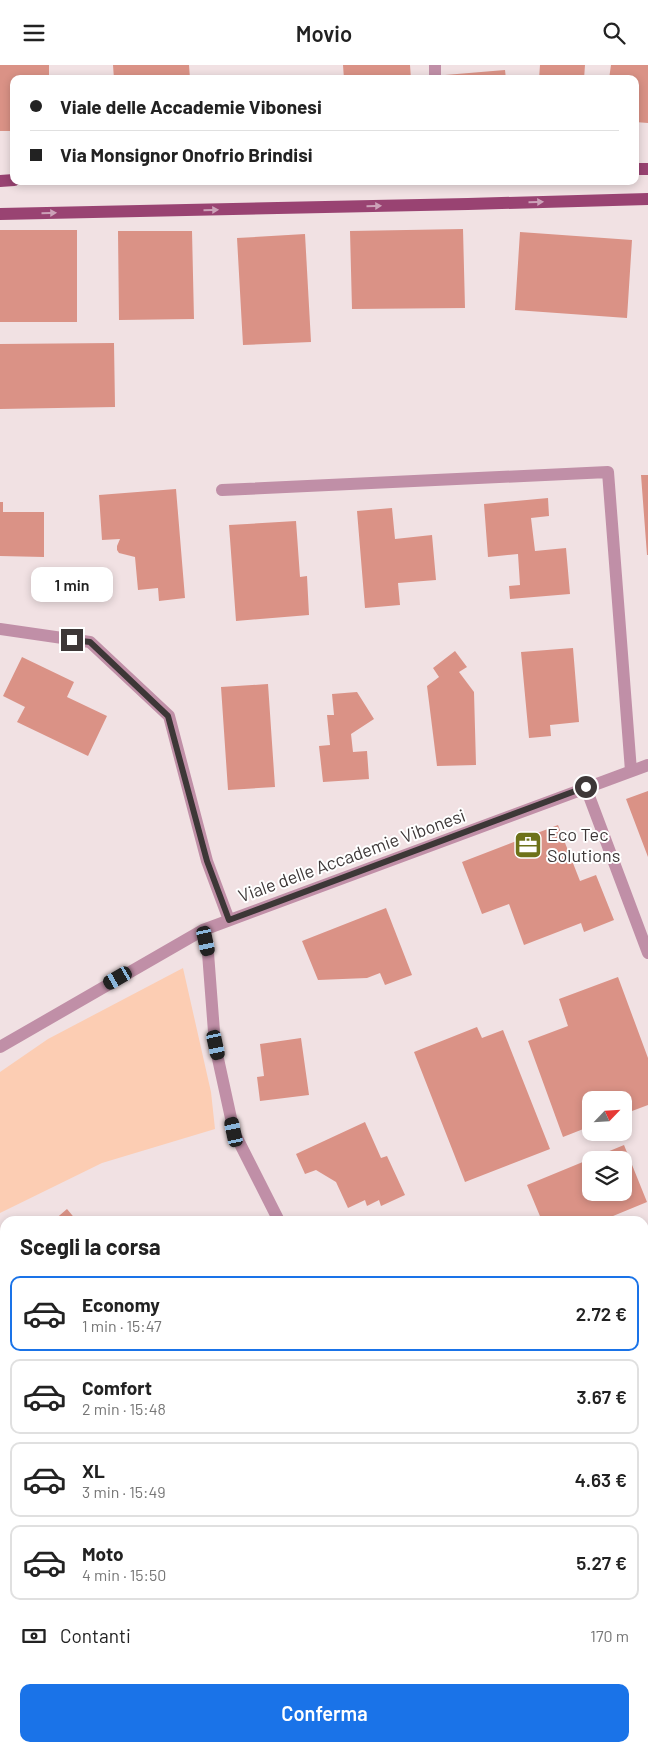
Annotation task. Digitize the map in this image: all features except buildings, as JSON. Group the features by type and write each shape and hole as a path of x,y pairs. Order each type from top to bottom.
{"main road":[{"path":"0,214 458,205 648,199"}],"street":[{"path":"222,489 608,472 631,771"},
{"path":"0,629 90,642 168,716 207,861 229,920"},
{"name":"Viale delle Accademie Vibonesi","path":"0,1047 203,930 648,765"},
{"path":"586,787 648,953"},
{"path":"203,930 208,953 216,1045 234,1132 276,1216"}],"shaded area":[{"path":"183,968 211,1092 215,1129 102,1163 0,1213 0,1072 48,1039"}],"place":[{"name":"Eco Tec Solutions","path":"528,845"}],"route":[{"path":"72,640 90,642 168,716 207,861 229,920 586,787"}]}
